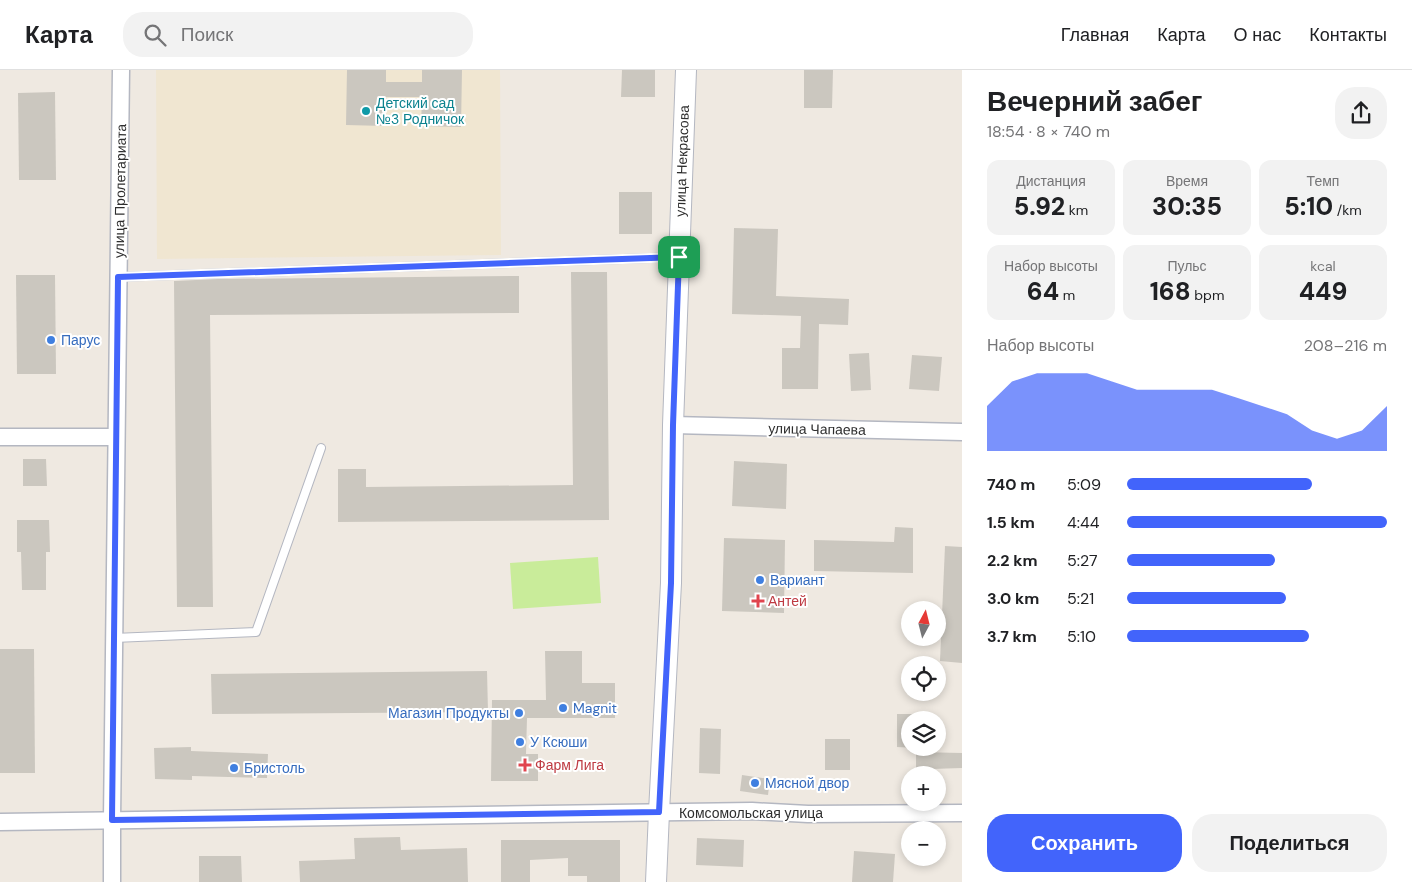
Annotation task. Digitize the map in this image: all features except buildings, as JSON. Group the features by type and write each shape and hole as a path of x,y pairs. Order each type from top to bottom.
{"street":[{"name":"улица Пролетариата","path":"112,882 121,70"},
{"name":"улица Некрасова","path":"656,882 671,583 673,425 686,70"},
{"name":"улица Чапаева","path":"673,425 962,432"},
{"path":"0,437 116,437"},
{"name":"Комсомольская улица","path":"0,822 752,811 808,814 962,813"}],"lane":[{"path":"118,277 679,257"},
{"path":"114,638 256,632 321,448"}],"shaded area":[{"path":"156,70 500,70 501,255 157,259"}],"green space":[{"path":"598,557 601,603 513,609 510,563"}],"place":[{"name":"Детский сад №3 Родничок","path":"366,111"},
{"name":"Парус","path":"51,340"},
{"name":"Вариант","path":"760,580"},
{"name":"Антей","path":"758,601"},
{"name":"Magnit","path":"563,708"},
{"name":"Магазин Продукты","path":"519,713"},
{"name":"У Ксюши","path":"520,742"},
{"name":"Фарм Лига","path":"525,765"},
{"name":"Бристоль","path":"234,768"},
{"name":"Мясной двор","path":"755,783"}],"route":[{"path":"679,257 673,425 671,583 659,812 112,820 118,277 679,257"}]}
